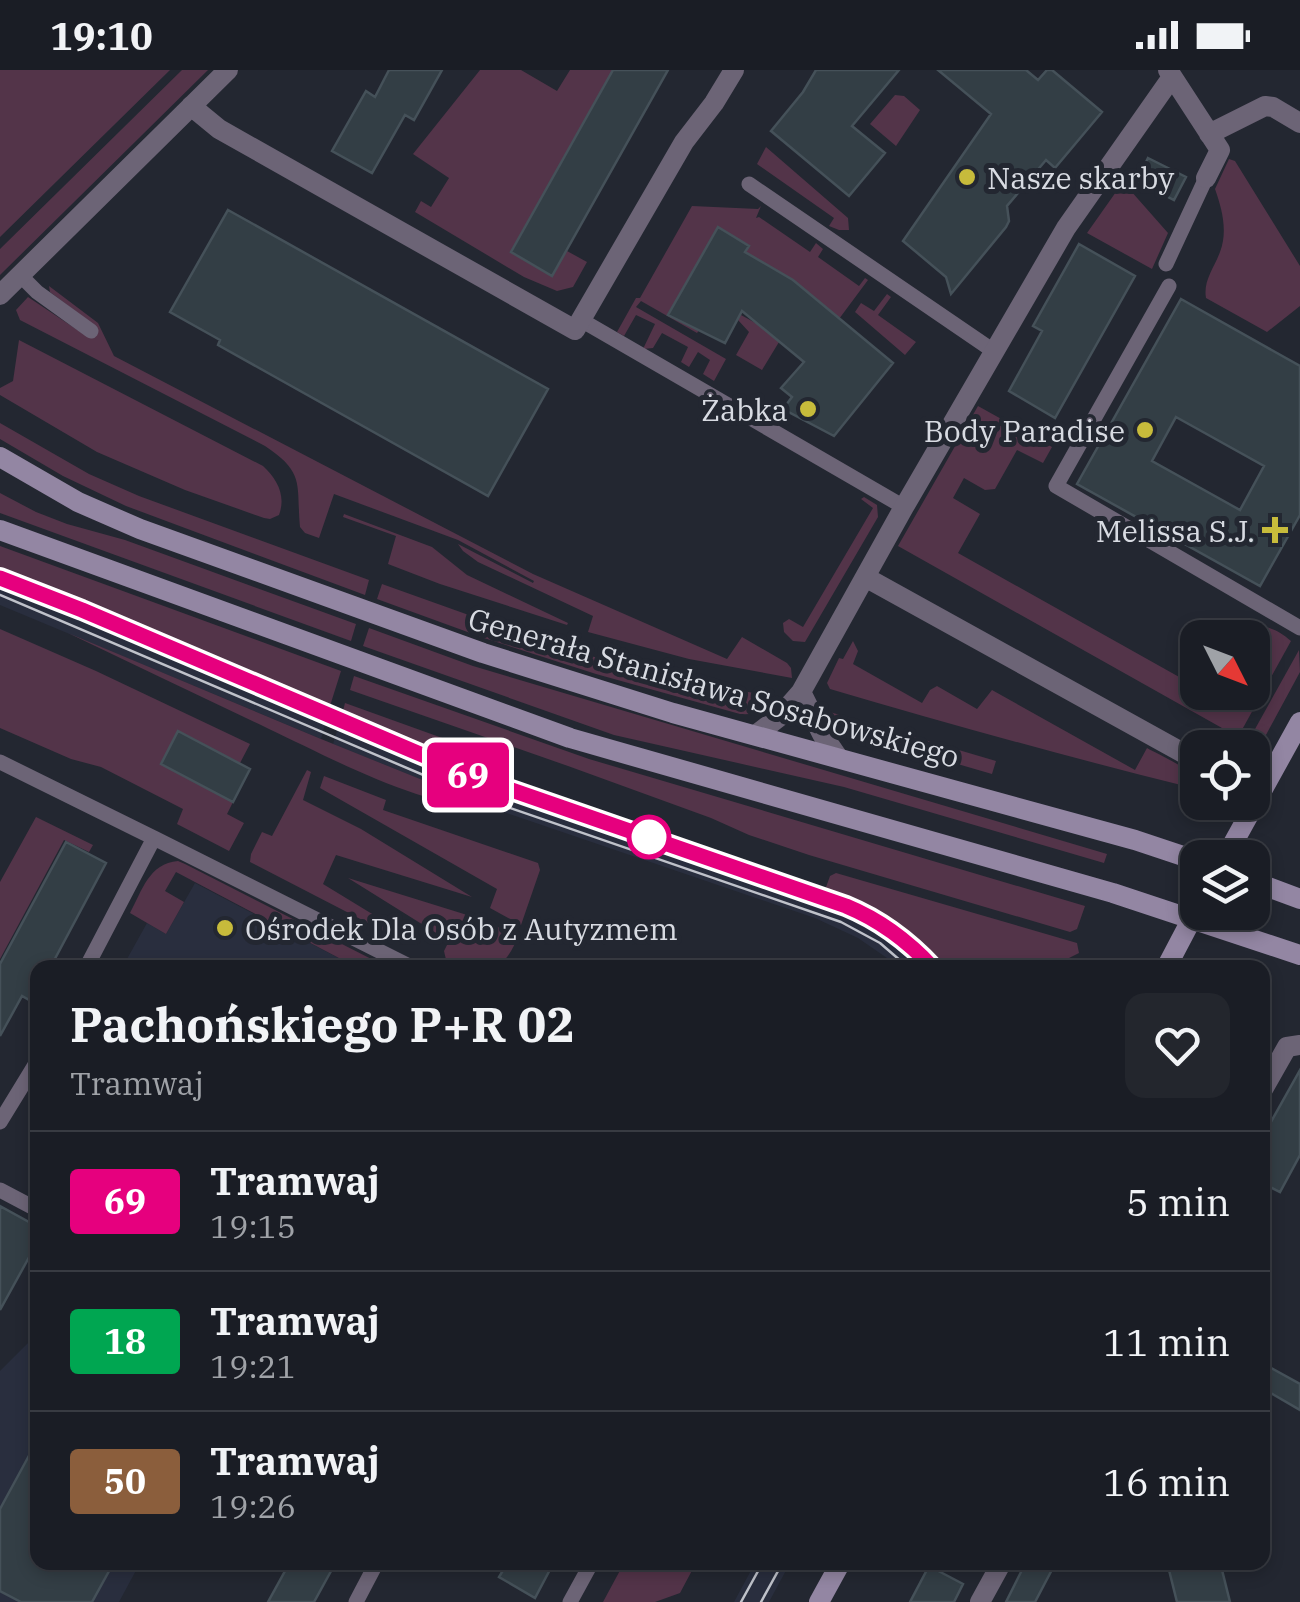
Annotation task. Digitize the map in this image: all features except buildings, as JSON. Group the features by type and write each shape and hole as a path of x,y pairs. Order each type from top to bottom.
{"main road":[{"name":"Generała Stanisława Sosabowskiego","path":"0,457 78,502 140,530 544,673 1180,855"},
{"path":"0,530 570,738 1180,908"},
{"path":"1235,840 1300,722"},
{"path":"1270,888 1300,899"},
{"path":"1170,960 1186,930"},
{"path":"1240,930 1300,954"},
{"path":"819,1602 837,1570"}],"street":[{"path":"0,295 228,70"},
{"path":"191,106 219,128 575,330 684,142 734,70"},
{"path":"757,734 801,692 1066,228 1170,73 1220,150 1206,178"},
{"path":"1209,134 1265,106 1300,123"},
{"path":"865,576 1180,751"},
{"path":"801,692 837,756"},
{"path":"1270,1080 1294,1046"},
{"path":"980,1602 998,1570"}],"lane":[{"path":"1166,264 1206,178"},
{"path":"750,184 994,352"},
{"path":"20,275 91,331"},
{"path":"1169,286 1056,486 1300,628"},
{"path":"581,320 904,507"},
{"path":"0,762 396,960"},
{"path":"90,960 154,838"},
{"path":"0,1122 30,1073"},
{"path":"0,1190 30,1206"},
{"path":"356,1602 372,1570"},
{"path":"570,1602 588,1570"}],"shaded area":[{"path":"0,70 170,70 0,237"},
{"path":"182,70 208,70 0,275 0,249"},
{"path":"480,70 521,70 557,91 570,70 613,70 511,252 552,275 567,251 587,262 573,287 557,291 524,277 415,212 421,201 431,207 449,178 413,154"},
{"path":"895,95 904,96 920,110 896,146 870,124"},
{"path":"766,147 848,218 849,230 829,226 834,218 757,164"},
{"path":"1229,159 1235,161 1300,266 1300,306 1267,332 1206,298 1208,280 1224,236 1215,189"},
{"path":"1123,182 1168,233 1152,269 1087,233"},
{"path":"692,206 761,206 756,218 810,252 816,243 823,249 818,257 859,286 865,278 868,280 839,319 793,280 745,252 749,245 718,227 676,300 700,329 697,333 641,301 636,307 726,359 714,381 703,374 710,360 698,352 689,367 681,362 688,347 662,333 653,348 643,349 655,324 636,315 624,336 617,332"},
{"path":"49,286 98,323 114,356 533,574 727,659 742,637 787,663 792,678 689,659 588,632 593,616 478,562 458,544 534,581 458,540 334,494 319,538 305,533 300,527 293,472 265,446 20,320 16,310 28,297 88,337 95,326 50,292"},
{"path":"887,294 891,297 878,315 916,342 905,355 855,312 861,303 874,311"},
{"path":"741,315 779,342 762,370 736,355 749,332 738,320"},
{"path":"19,340 263,466 279,489 279,515 264,518 185,490 97,452 0,395 0,388 13,381"},
{"path":"978,406 1052,447 1043,463 1017,450 995,489 985,490 964,478 953,498 980,514 958,553 1180,677 1180,704 898,546"},
{"path":"0,423 89,474 139,496 369,580 365,595 126,506 63,476 0,439"},
{"path":"0,493 67,524 125,540 356,624 351,641 0,513"},
{"path":"861,499 877,505 878,517 805,642 793,641 784,632 783,623 789,619 803,627 873,508"},
{"path":"344,514 432,547 467,575 568,623 388,564 396,536 343,517"},
{"path":"0,546 341,671 329,709 0,571"},
{"path":"0,571 329,709 321,739 0,605"},
{"path":"382,584 550,644 663,677 782,698 763,711 740,714 596,674 377,599"},
{"path":"369,628 473,666 1107,854 1104,863 844,787 614,735 363,646"},
{"path":"1270,628 1291,641 1270,679"},
{"path":"0,629 250,744 240,763 179,731 161,763 233,802 227,814 244,823 229,851 177,824 183,809 101,767 71,759 0,728"},
{"path":"68,633 492,808 437,800 378,780"},
{"path":"853,641 858,651 853,664 922,703 937,686 977,709 992,690 1135,770 1147,748 1180,766 1180,785 830,689 827,683 839,658 843,659"},
{"path":"1299,650 1300,672 1269,730 1254,730 1266,710 1270,710 1270,702"},
{"path":"354,676 589,759 1085,906 1077,929 1070,932 809,855 350,690"},
{"path":"345,703 509,762 502,780 342,715"},
{"path":"823,710 996,761 992,774 844,731 830,722"},
{"path":"1190,710 1253,710 1242,730 1226,730"},
{"path":"342,715 512,784 848,898 893,922 936,960 890,960 858,938 815,918 492,808 333,744"},
{"path":"307,770 311,772 303,800 361,829 472,897 336,855 323,884 405,934 401,940 250,862 262,832 272,836"},
{"path":"324,776 386,800 383,810 538,863 540,870 521,925 490,908 497,889 320,788"},
{"path":"36,817 93,845 89,852 64,840 0,959 0,882"},
{"path":"178,861 373,960 343,960 176,872 165,891 184,902 166,934 130,913 153,873"},
{"path":"836,873 1077,943 1079,953 1065,960 936,960 889,921 825,890 830,876"},
{"path":"348,878 480,919 518,936 505,960 446,960 444,951 449,941"},
{"name":"Ośrodek Dla Osób z Autyzmem","path":"195,883 343,960 126,960 147,923 166,934"},
{"path":"30,1341 30,1570 136,1570 119,1602 0,1602 0,1371"},
{"path":"620,1570 692,1570 680,1593 655,1602 603,1602"},
{"path":"751,1570 786,1570 769,1602 734,1602"}],"tram line":[{"path":"0,578 474,777 847,906 893,932 925,960"},
{"name":"69","path":"0,578 474,777 846,906 900,936 925,960"},
{"path":"0,595 461,791 841,922 880,943 900,960"},
{"path":"741,1602 759,1570"},
{"path":"761,1602 779,1570"}],"place":[{"name":"Nasze skarby","path":"967,177"},
{"name":"Żabka","path":"808,409"},
{"name":"Body Paradise","path":"1145,430"},
{"name":"Melissa S.J.","path":"1275,530"},
{"name":"Ośrodek Dla Osób z Autyzmem","path":"225,928"}]}
